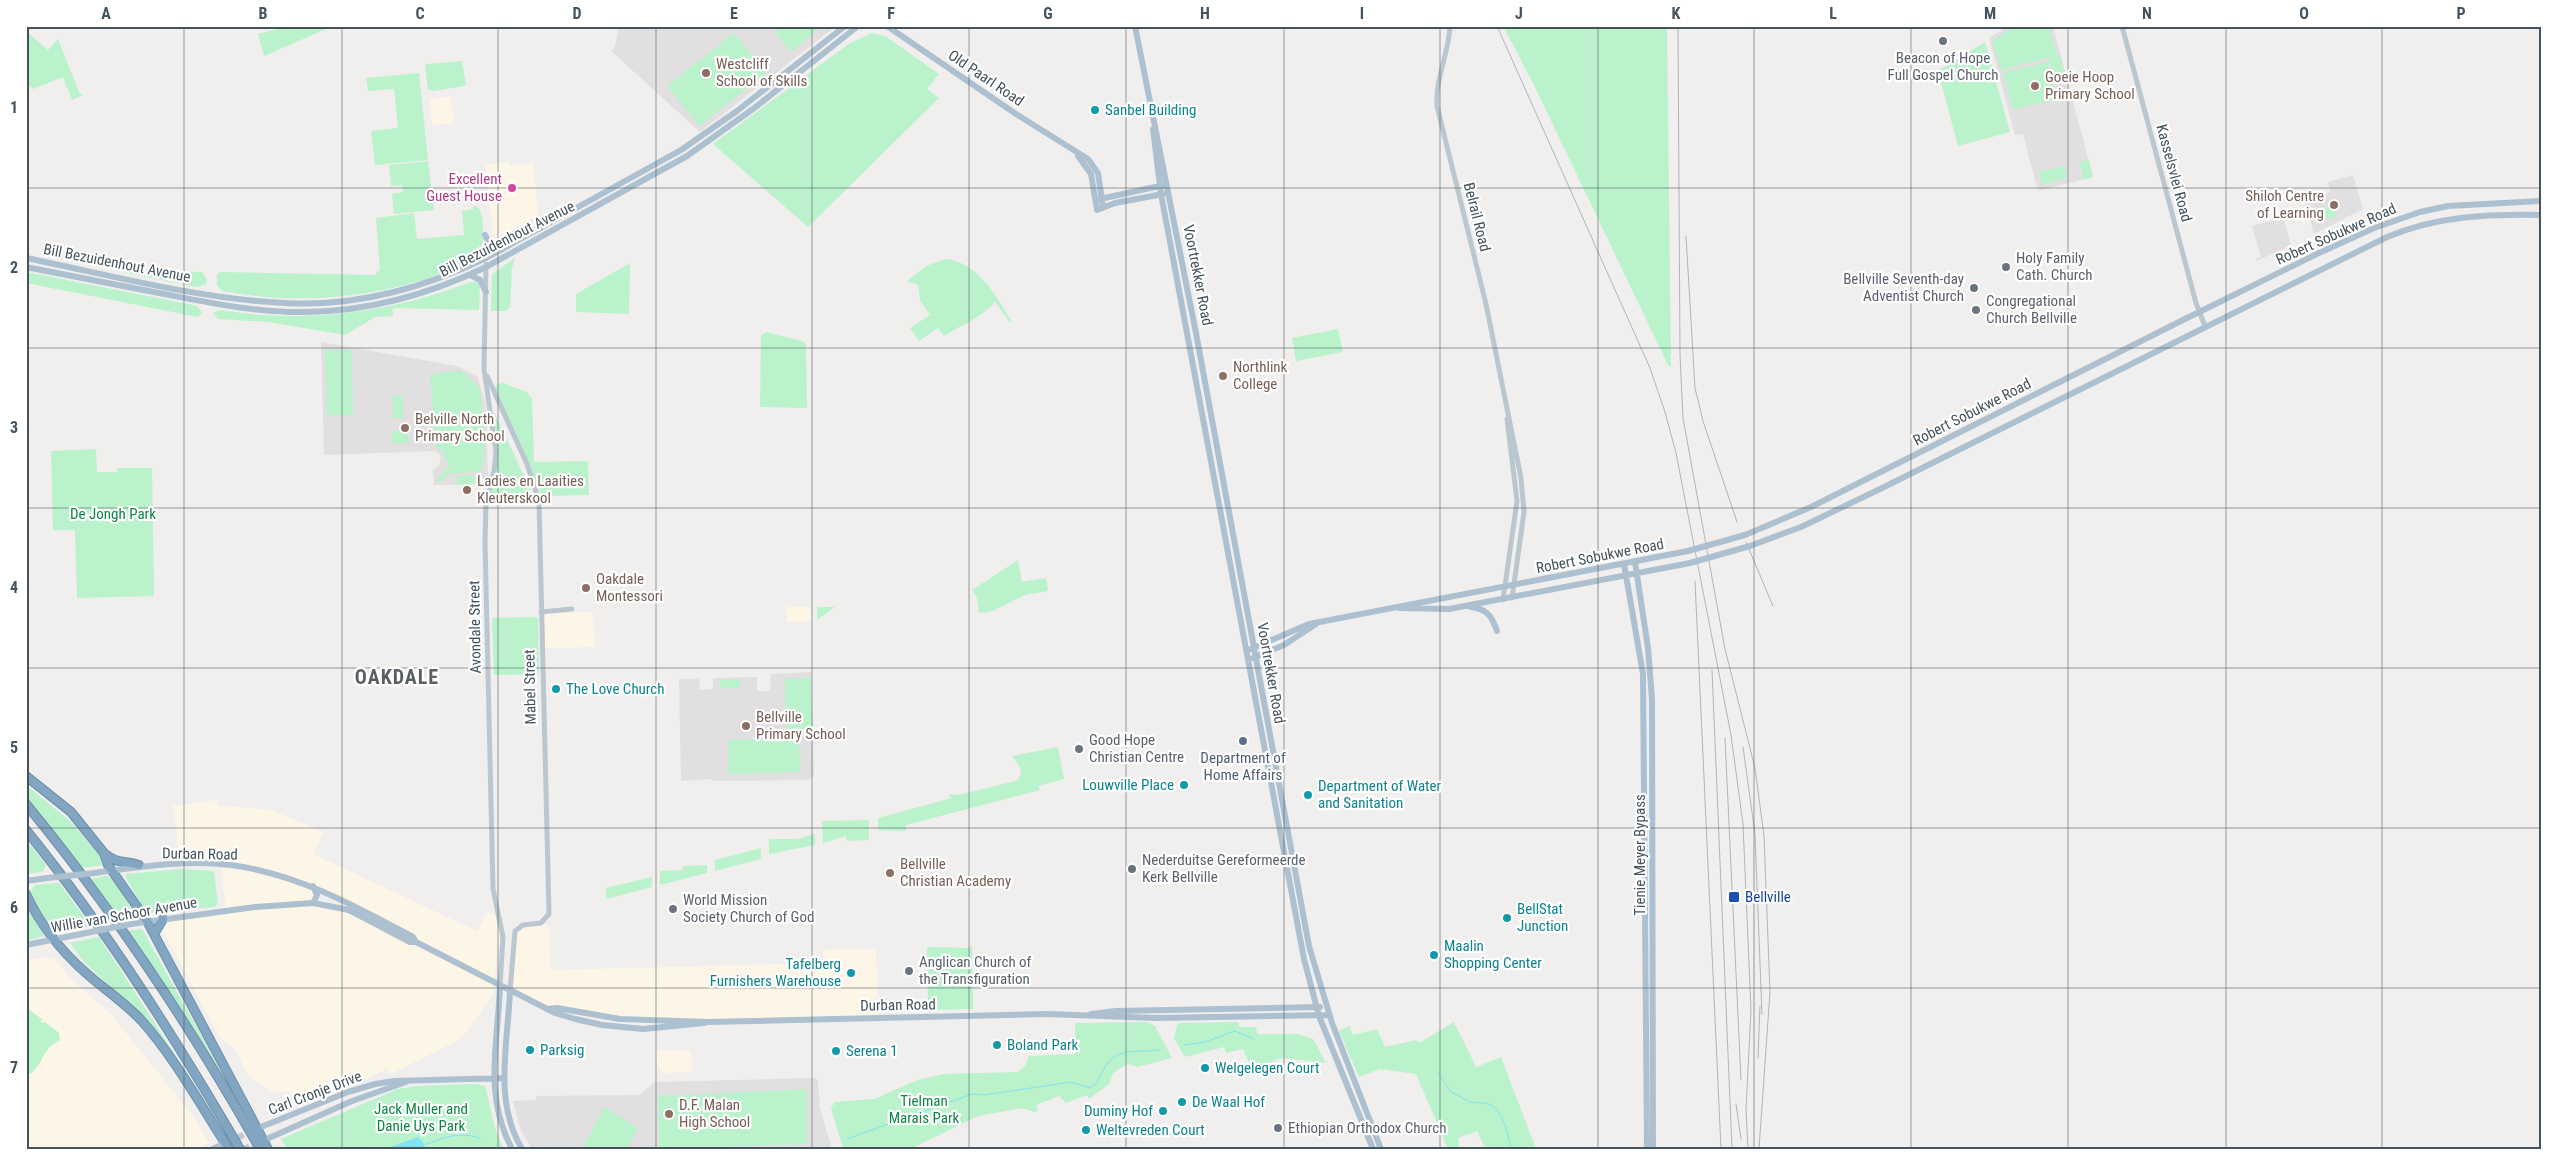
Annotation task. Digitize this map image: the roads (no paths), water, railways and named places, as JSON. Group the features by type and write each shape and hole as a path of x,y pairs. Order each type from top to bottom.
{"highway":[{"path":"26,776 71,812 104,853 113,871 147,921 268,1149"},
{"path":"26,804 97,893 141,956 187,1025 260,1149"},
{"path":"26,830 84,904 137,980 173,1035 240,1149"},
{"path":"104,853 118,862 139,865"},
{"path":"26,894 54,940 87,974 121,1001 148,1028 191,1089 225,1147"},
{"path":"154,934 163,919"}],"main road":[{"name":"Bill Bezuidenhout Avenue","path":"26,258 209,294 286,304 353,300 411,288 454,274 502,250 681,150 737,111 845,26"},
{"name":"Bill Bezuidenhout Avenue","path":"26,267 200,301 252,309 308,312 354,308 386,303 422,293 486,267 687,156 753,109 858,26"},
{"name":"Old Paarl Road","path":"887,26 1092,163"},
{"path":"1135,26 1152,119"},
{"name":"Voortrekker Road","path":"1152,119 1169,193 1193,318 1306,932 1329,1015 1381,1149"},
{"name":"Voortrekker Road","path":"1152,119 1161,194 1298,932 1319,1016 1373,1149"},
{"name":"Old Paarl Road","path":"1071,150 1089,169 1099,200"},
{"path":"1092,163 1094,186"},
{"path":"1092,163 1099,178 1100,208 1115,203 1169,193"},
{"path":"1099,200 1167,184"},
{"name":"Robert Sobukwe Road","path":"1400,608 1405,605 1504,588 1688,551 1745,535 1811,507 2319,253 2395,220 2427,210 2468,203 2541,201"},
{"name":"Robert Sobukwe Road","path":"1245,651 1254,649 1309,624 1400,608 1423,610 1503,600 1690,564 1750,546 1801,527 1878,490 2205,326 2400,232 2440,220 2473,215 2541,215"},
{"path":"485,235 493,248 502,250"},
{"path":"470,275 481,281 486,292"},
{"path":"1189,344 1194,339 1193,318"},
{"name":"Tienie Meyer Bypass","path":"1636,562 1648,648 1652,699 1650,1137 1646,1149"},
{"name":"Tienie Meyer Bypass","path":"1624,564 1643,674 1650,1137 1653,1149"},
{"path":"1465,606 1486,611 1492,618 1497,631"},
{"name":"Robert Sobukwe Road","path":"1247,659 1255,658 1284,645 1316,624"},
{"name":"Durban Road","path":"26,881 113,871 139,865 230,865 286,877 313,886 413,937 416,942"},
{"path":"313,886 317,895 313,903"},
{"name":"Durban Road","path":"226,911 313,903 349,910 555,1013 582,1021 635,1028 694,1025 708,1022 1090,1015 1116,1011 1326,1006"},
{"name":"Willie van Schoor Avenue","path":"26,945 147,921 226,911"},
{"path":"500,986 493,1078 498,1120 512,1149"},
{"path":"510,991 504,1078 509,1113 522,1149"},
{"name":"Durban Road","path":"1090,1015 1101,1018 1329,1015"},
{"name":"Carl Cronje Drive","path":"261,1127 356,1089 384,1082 504,1078"},
{"name":"Carl Cronje Drive","path":"269,1138 352,1101 409,1081"},
{"path":"213,1149 225,1147"}],"street":[{"name":"Belrail Road","path":"1450,26 1449,41 1438,85 1437,106 1486,304 1521,478 1524,506 1512,598"},
{"name":"Kasselsvlei Road","path":"2122,26 2205,326"},
{"name":"Avondale Street","path":"486,258 484,369 496,452 494,471 486,502 485,542 493,889 504,937 500,986"},
{"name":"Mabel Street","path":"484,369 499,407 527,464 539,501 549,914 542,923 523,925 515,931 510,991"},
{"name":"Belrail Road","path":"1503,600 1517,501 1507,413"},
{"path":"541,612 572,609"}],"water":[{"path":"418,1137 423,1142 424,1149 385,1149"}],"waterway":[{"path":"1184,1045 1205,1042 1235,1031 1254,1039"},
{"path":"847,1139 972,1094 984,1095 1071,1082 1090,1088 1097,1082 1104,1069 1114,1057 1128,1052 1159,1050"},
{"path":"1438,1073 1451,1092 1468,1101"},
{"path":"1470,1102 1489,1104 1498,1111 1506,1127 1511,1149"},
{"path":"423,1145 457,1135 480,1138"}],"tunnel":[{"path":"222,1145 254,1130"},
{"path":"244,1149 261,1141"}],"railway":[{"path":"1497,26 1650,368 1676,453 1731,735 1743,824 1751,1010 1746,1109 1748,1149"},
{"path":"1678,26 1680,355 1683,418 1725,649 1755,768 1764,836 1770,992 1759,1149"},
{"path":"1686,236 1695,388 1703,421 1737,522"},
{"path":"1746,542 1773,606"},
{"path":"1695,581 1721,1149"},
{"path":"1712,670 1732,1149"},
{"path":"1725,738 1741,1080"},
{"path":"1743,747 1755,834 1762,1014"},
{"path":"1758,1058 1760,1006"},
{"path":"1736,1104 1741,1139"}],"place":[{"name":"Beacon of Hope Full Gospel Church","path":"1943,41"},
{"name":"Westcliff School of Skills","path":"706,73"},
{"name":"Goeie Hoop Primary School","path":"2035,86"},
{"name":"Sanbel Building","path":"1095,110"},
{"name":"Excellent Guest House","path":"512,188"},
{"name":"Shiloh Centre of Learning","path":"2334,205"},
{"name":"Holy Family Cath. Church","path":"2006,267"},
{"name":"Bellville Seventh-day Adventist Church","path":"1974,288"},
{"name":"Congregational Church Bellville","path":"1976,310"},
{"name":"Northlink College","path":"1223,376"},
{"name":"Belville North Primary School","path":"405,428"},
{"name":"Ladies en Laaities Kleuterskool","path":"467,490"},
{"name":"Oakdale Montessori","path":"586,588"},
{"name":"The Love Church","path":"556,689"},
{"name":"Bellville Primary School","path":"746,726"},
{"name":"Department of Home Affairs","path":"1243,741"},
{"name":"Good Hope Christian Centre","path":"1079,749"},
{"name":"Louwville Place","path":"1184,785"},
{"name":"Department of Water and Sanitation","path":"1308,795"},
{"name":"Nederduitse Gereformeerde Kerk Bellville","path":"1132,869"},
{"name":"Bellville Christian Academy","path":"890,873"},
{"name":"Bellville","path":"1734,897"},
{"name":"World Mission Society Church of God","path":"673,909"},
{"name":"BellStat Junction","path":"1507,918"},
{"name":"Maalin Shopping Center","path":"1434,955"},
{"name":"Anglican Church of the Transfiguration","path":"909,971"},
{"name":"Tafelberg Furnishers Warehouse","path":"851,973"},
{"name":"Boland Park","path":"997,1045"},
{"name":"Parksig","path":"530,1050"},
{"name":"Serena 1","path":"836,1051"},
{"name":"Welgelegen Court","path":"1205,1068"},
{"name":"De Waal Hof","path":"1182,1102"},
{"name":"Duminy Hof","path":"1163,1111"},
{"name":"D.F. Malan High School","path":"669,1114"},
{"name":"Ethiopian Orthodox Church","path":"1278,1128"},
{"name":"Weltevreden Court","path":"1086,1130"}],"district":[{"name":"OAKDALE","path":"397,677"}],"park label":[{"name":"De Jongh Park","path":"113,514"},
{"name":"Tielman Marais Park","path":"924,1110"},
{"name":"Jack Muller and Danie Uys Park","path":"421,1118"}]}
